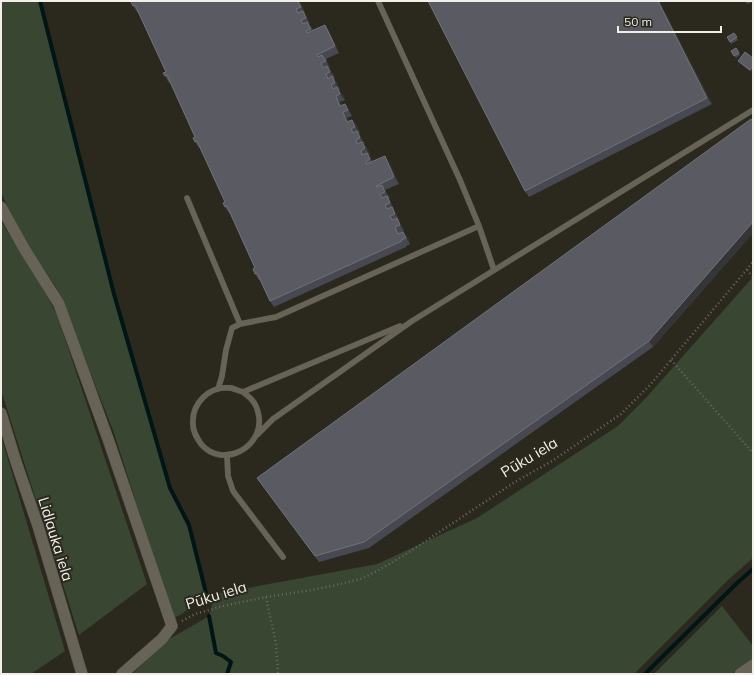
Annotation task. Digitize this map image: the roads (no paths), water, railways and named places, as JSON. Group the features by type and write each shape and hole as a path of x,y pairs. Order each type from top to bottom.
{"street":[{"name":"Pūku iela","path":"1,207 25,250 59,304 108,439 172,626 162,639 122,674"},
{"name":"Lidlauka iela","path":"1,413 38,526 82,674"},
{"path":"740,674 753,665"}],"lane":[{"path":"378,1 479,226 494,270"},
{"path":"257,435 260,423 258,411 252,400 243,392 231,388 218,389 207,394 198,402 193,414 192,426 196,438 204,447 215,453 227,455 240,452 250,445 257,435 273,419 412,321 753,110"},
{"path":"187,198 240,324"},
{"path":"218,389 232,328 240,324 276,317 479,226"},
{"path":"243,392 412,321"},
{"path":"227,455 228,476 233,491 283,557"}],"waterway":[{"path":"40,1 114,294 170,488 189,525 208,602"},
{"path":"645,674 753,569"},
{"path":"209,616 216,653 231,662 227,674"}]}
